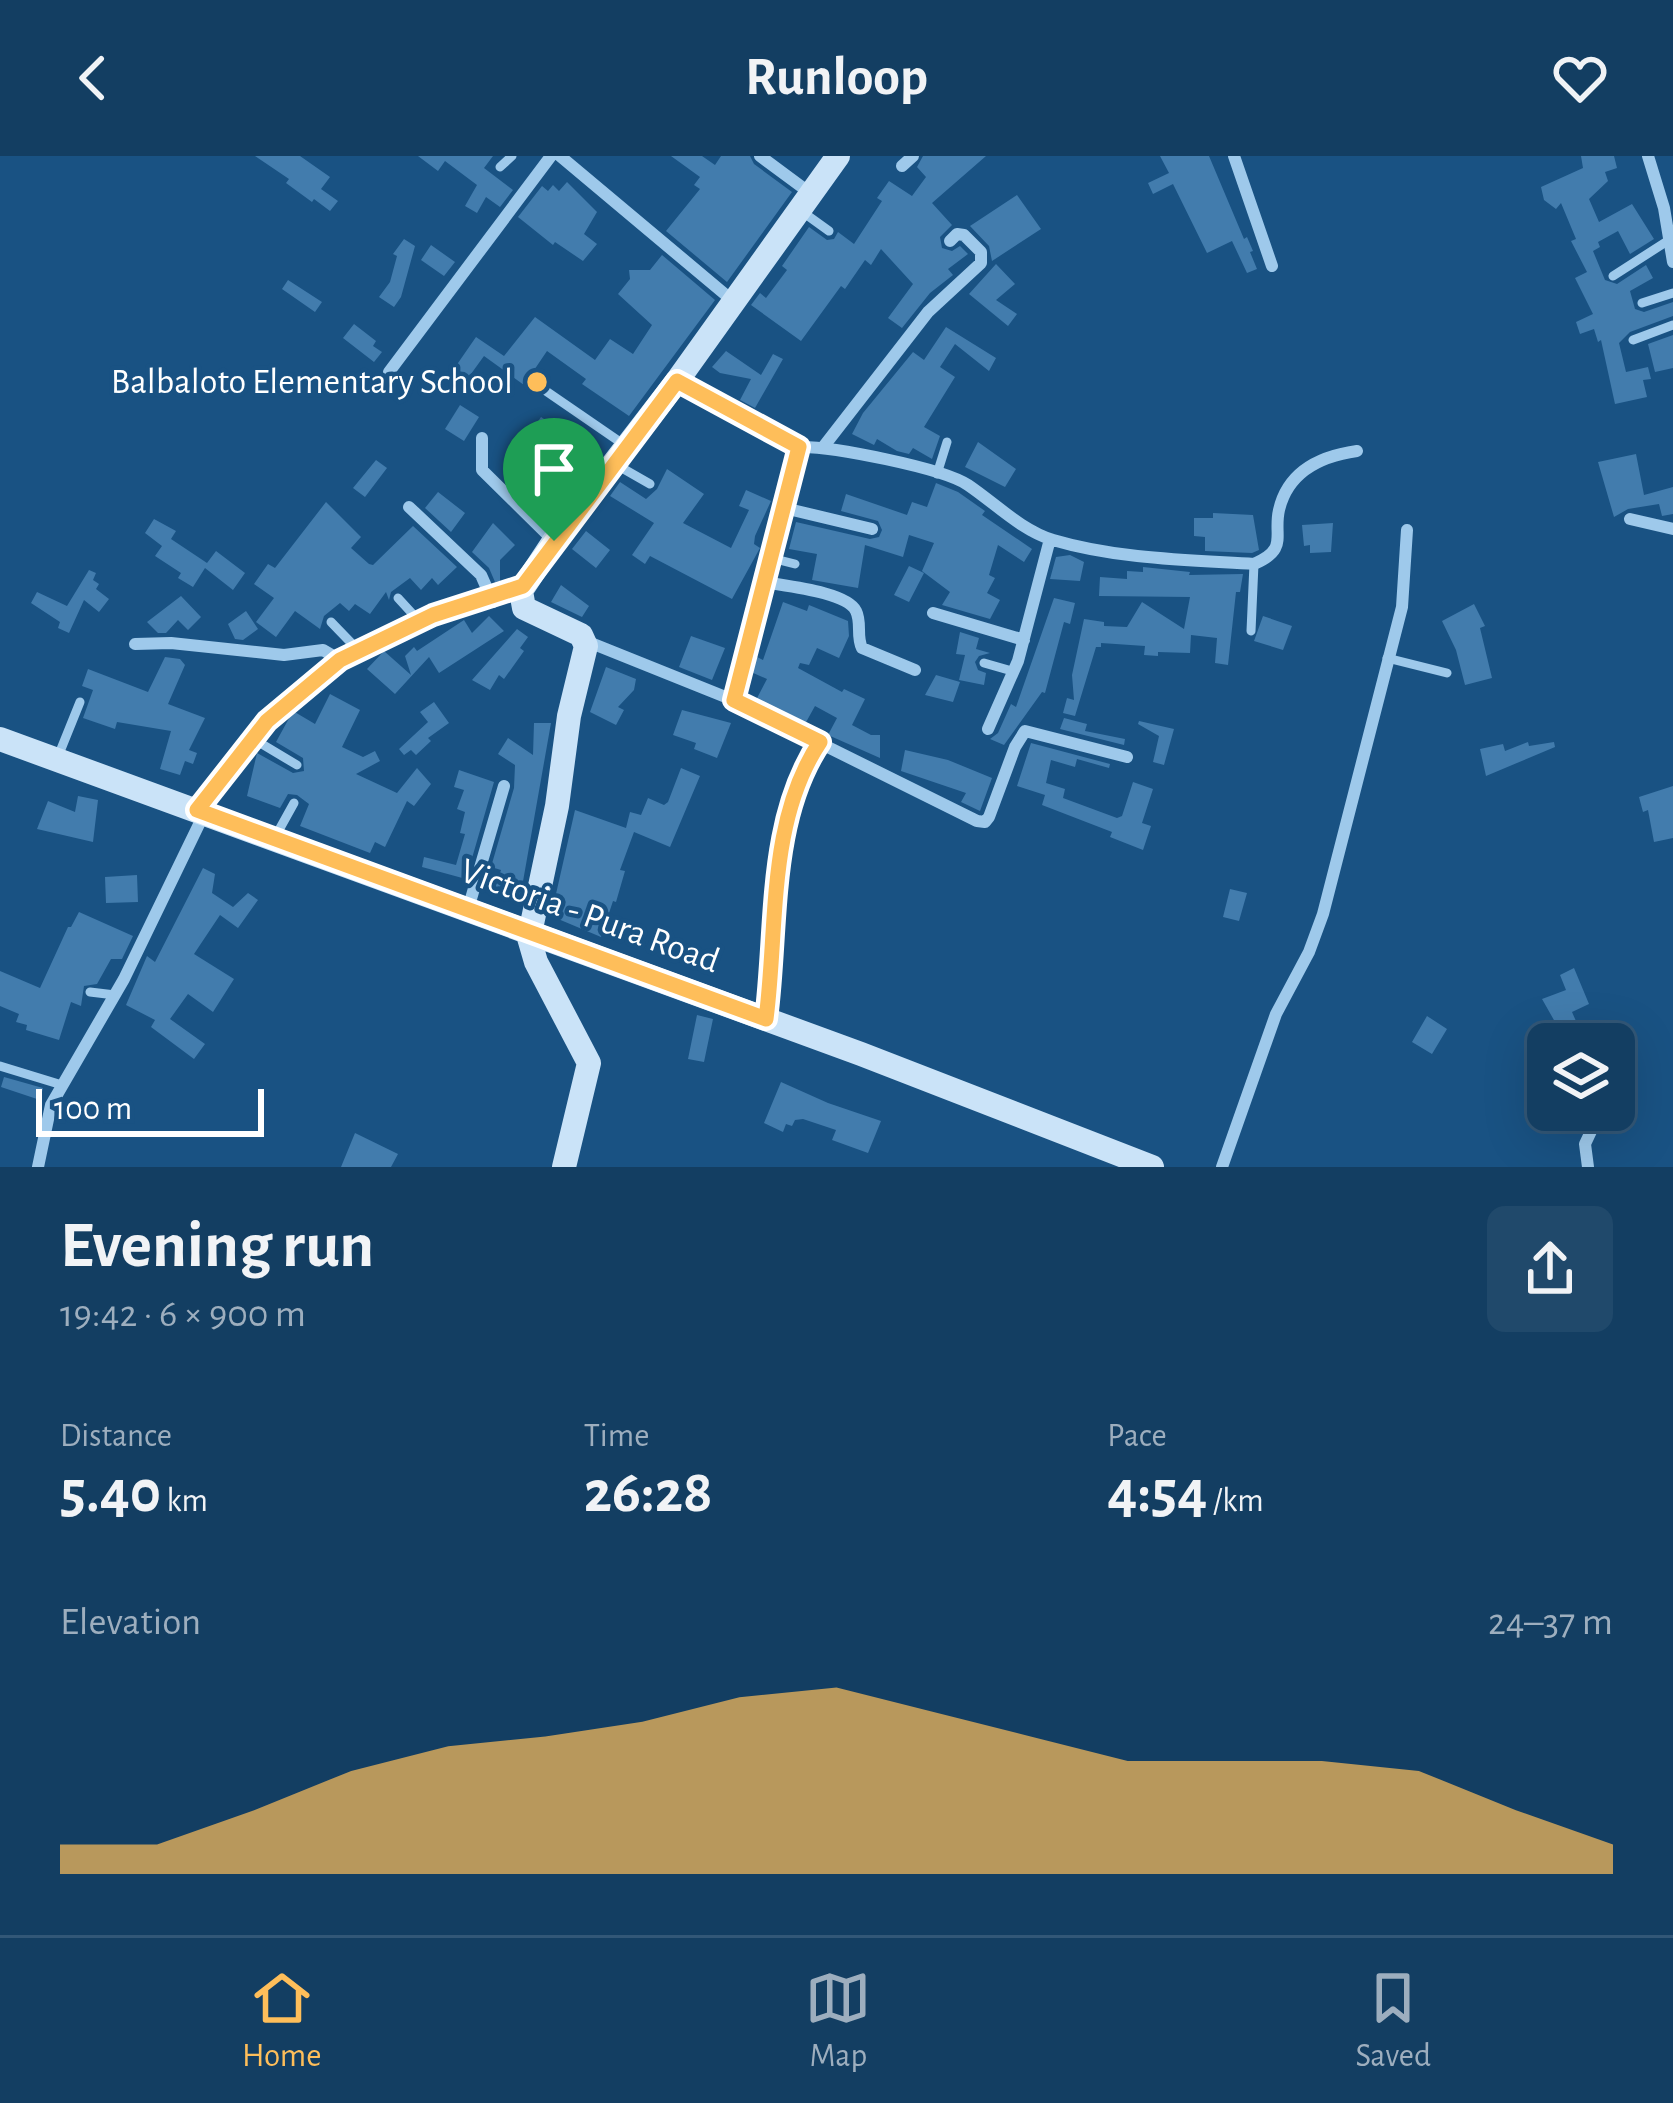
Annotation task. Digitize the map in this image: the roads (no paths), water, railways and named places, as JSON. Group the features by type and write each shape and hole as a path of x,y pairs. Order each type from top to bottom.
{"main road":[{"path":"564,1167 589,1072 588,1057 536,962 529,931 557,806 585,640 524,597 554,541 677,381 838,156"},
{"name":"Victoria - Pura Road","path":"0,739 766,1019 1152,1167"}],"street":[{"path":"389,372 555,156 733,301"},
{"path":"760,156 806,201"},
{"path":"1234,156 1272,266"},
{"path":"1648,156 1673,262"},
{"path":"824,446 928,312 981,263 981,252 961,233 950,241"},
{"path":"677,381 799,447 824,446 967,484 1013,519 1050,539 1163,558 1254,564 1276,548 1278,512 1299,474 1319,458 1357,451"},
{"path":"482,438 482,470 554,541"},
{"path":"734,700 799,447"},
{"path":"409,507 481,575 489,600"},
{"path":"784,508 872,529"},
{"path":"1630,519 1673,529"},
{"path":"1222,1167 1276,1014 1316,934 1405,592 1408,530"},
{"path":"988,729 1024,640 1050,539"},
{"path":"764,582 845,599 857,612 862,648 915,670"},
{"path":"489,600 524,597"},
{"path":"38,1167 48,1115 62,1085 115,994 201,811 252,738 340,660 420,622 489,600 524,597"},
{"path":"933,613 1024,640"},
{"path":"585,640 734,700 968,818 985,822 1025,731 1127,757"},
{"path":"135,644 284,655 322,650 340,660"},
{"path":"766,1019 778,877 794,791 820,742"},
{"path":"467,909 504,786"},
{"path":"1588,1167 1585,1144 1591,1131"}],"lane":[{"path":"500,167 512,156"},
{"path":"806,201 829,231"},
{"path":"1613,276 1669,240"},
{"path":"1642,303 1673,292"},
{"path":"1634,340 1673,325"},
{"path":"543,389 650,484"},
{"path":"937,474 947,442"},
{"path":"771,558 795,564"},
{"path":"1251,632 1254,564"},
{"path":"398,598 420,622"},
{"path":"331,622 358,651"},
{"path":"1387,658 1447,673"},
{"path":"984,663 1012,671"},
{"path":"57,759 80,702"},
{"path":"252,738 297,764"},
{"path":"274,839 294,803"},
{"path":"90,992 115,994"},
{"path":"0,1066 62,1085"}],"place":[{"name":"Balbaloto Elementary School","path":"537,382"}]}
